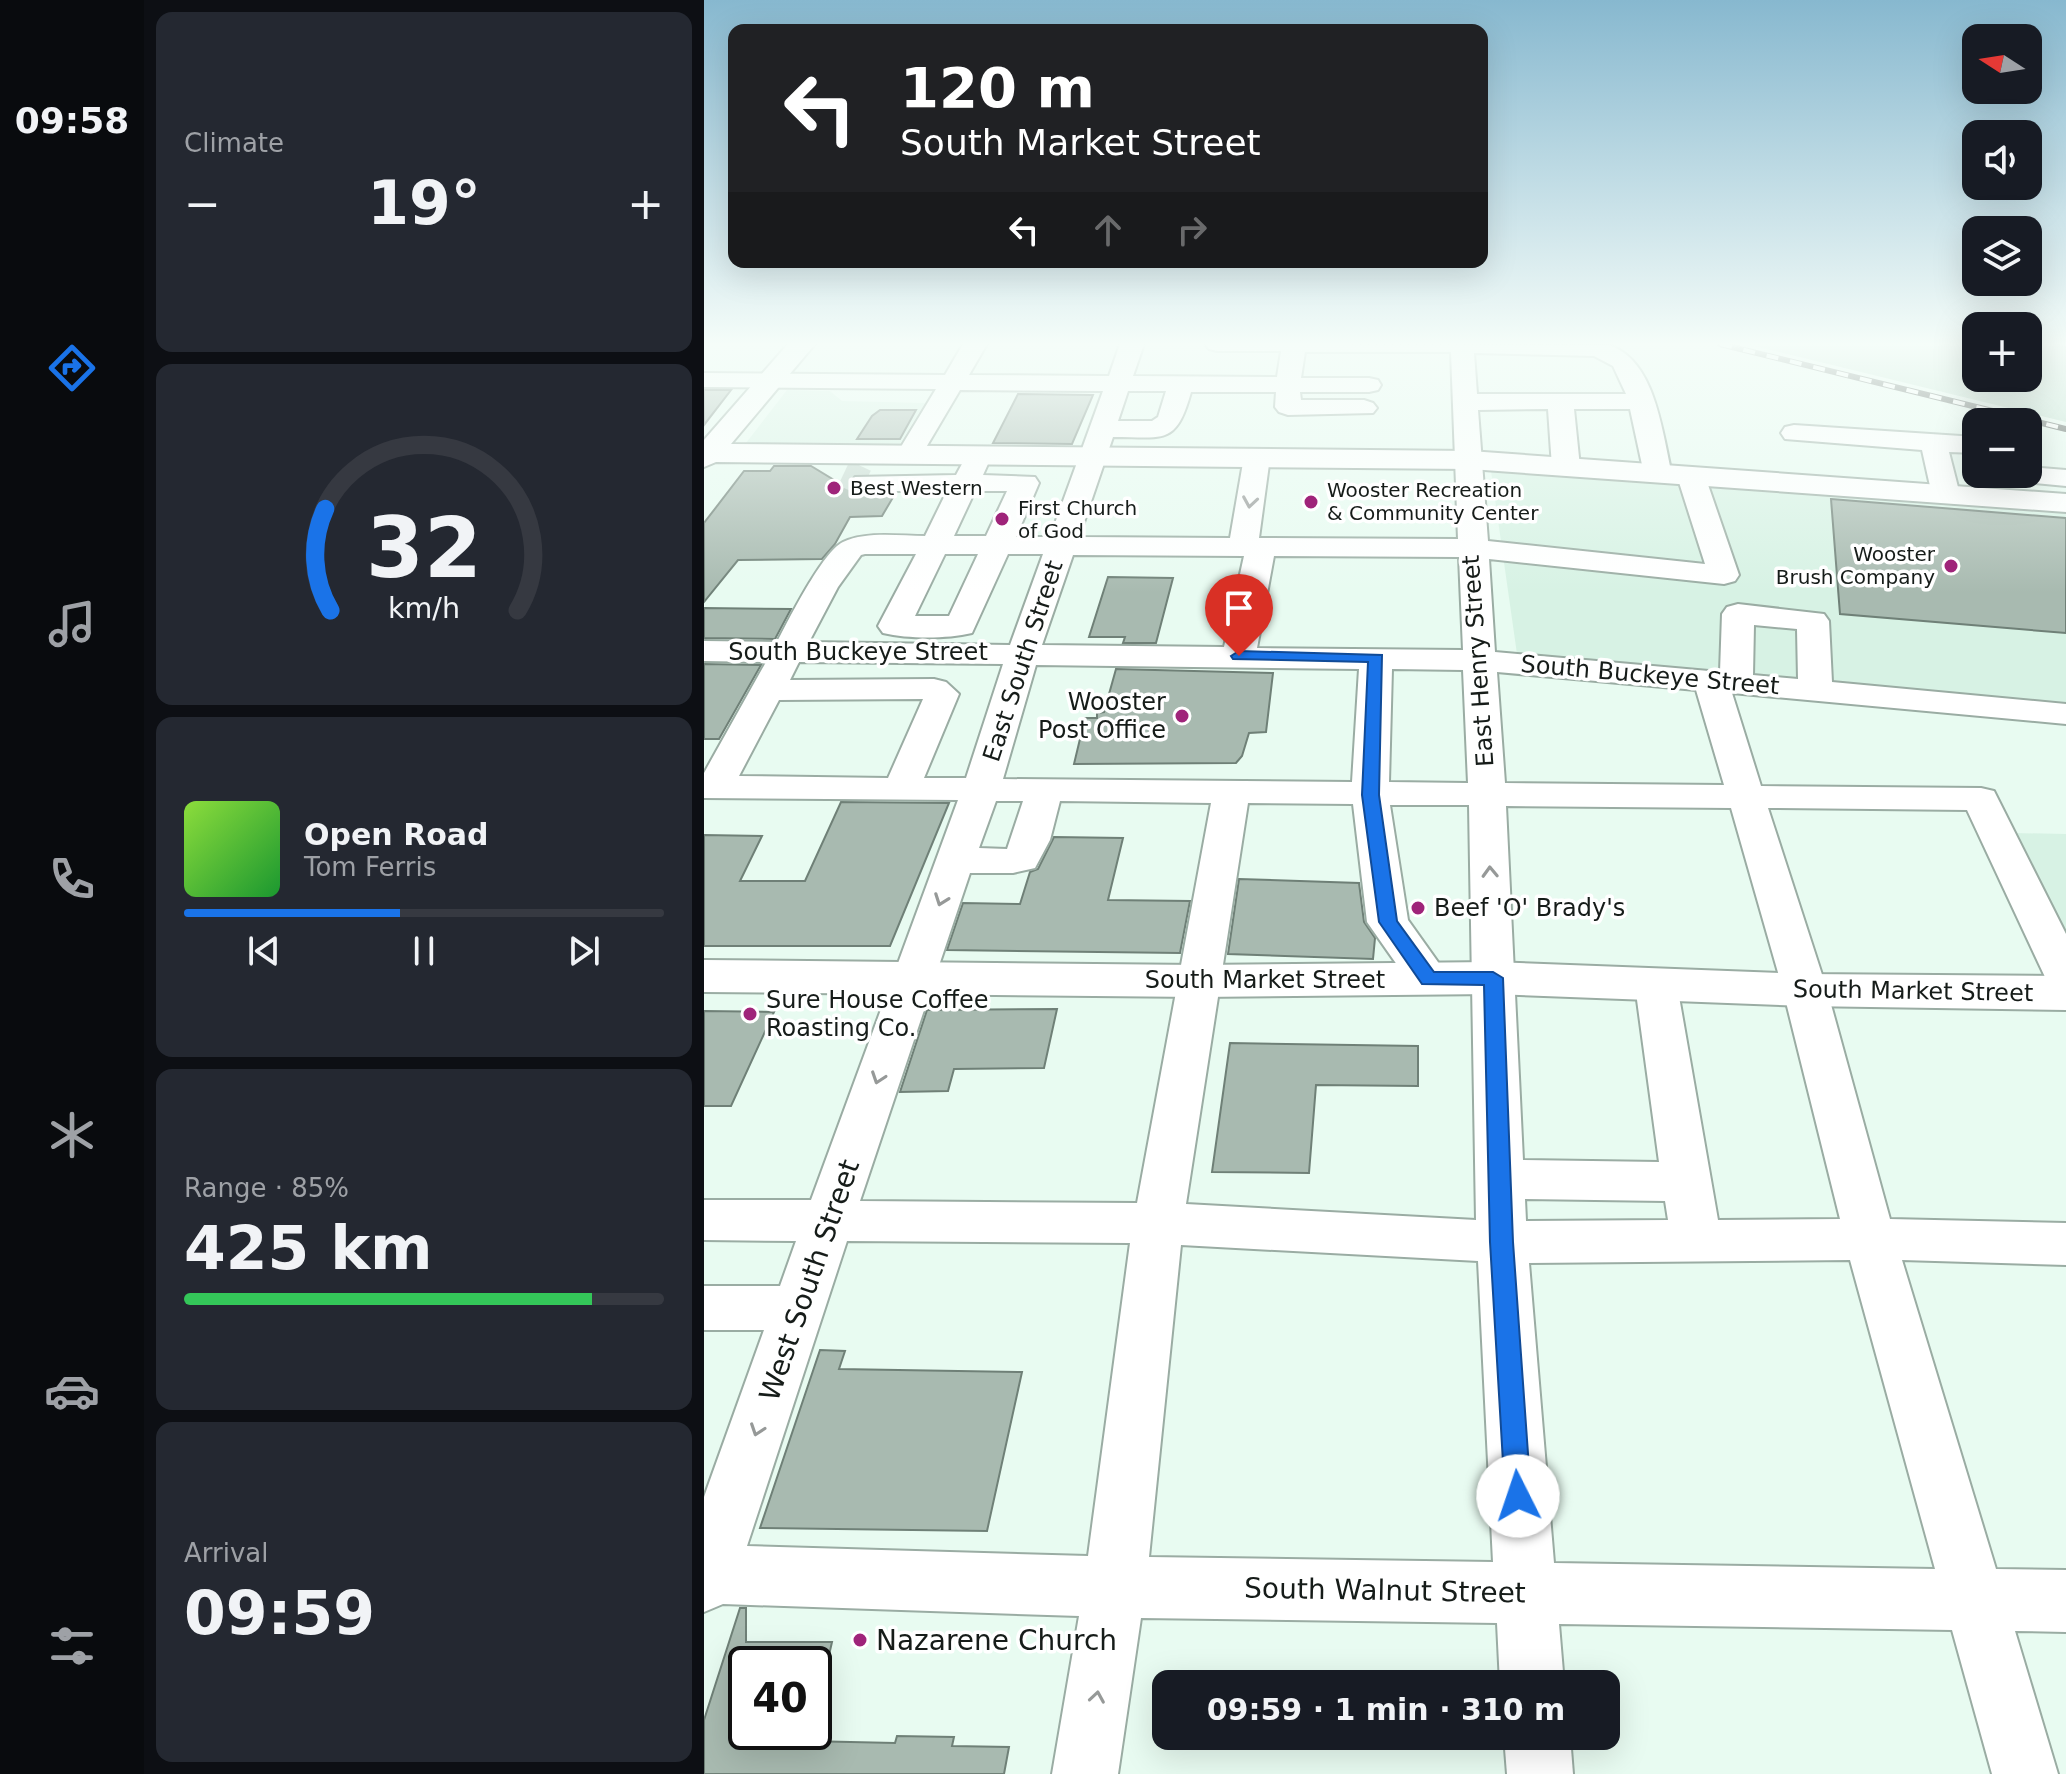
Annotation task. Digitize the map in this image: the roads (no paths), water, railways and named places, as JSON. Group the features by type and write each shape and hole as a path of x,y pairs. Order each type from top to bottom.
{"main road":[{"path":"705,455 730,427"},
{"path":"705,455 847,470 909,455 979,455 1097,442 1257,457 1470,460 1691,476 1940,468 2066,503"},
{"name":"South Market Street","path":"704,976 1199,981 1493,978 1805,990 2066,993"}],"street":[{"path":"909,455 926,427"},
{"name":"East South Street","path":"912,978 982,787 1023,654 1102,427"},
{"path":"1097,442 1161,427"},
{"name":"East Henry Street","path":"1468,427 1471,548 1487,796 1502,1242 1531,1670"},
{"path":"1563,427 1566,467"},
{"path":"1646,427 1658,474"},
{"path":"1794,446 1962,470"},
{"path":"1940,468 1962,454"},
{"path":"847,470 965,483 1025,483 961,626 894,626 935,545 965,483 979,455"},
{"path":"1239,656 1252,547 1257,457"},
{"path":"709,787 767,690 823,586 850,549 864,545 1471,548 1724,575 1691,476"},
{"path":"2042,476 2066,478"},
{"path":"1815,690 1813,621 1738,614 1724,683 1745,795 1805,990 1870,1239 2025,1774"},
{"name":"South Buckeye Street","path":"704,651 1479,660 2066,714"},
{"path":"1376,658 1370,795 1388,922 1429,979"},
{"path":"767,690 934,689 942,694 902,787"},
{"path":"709,787 982,787 1370,795 1745,795 1981,799 2066,977"},
{"path":"956,860 1021,859 1031,840 1045,789"},
{"path":"1085,1774 1115,1587 1158,1223 1231,793"},
{"name":"West South Street","path":"705,1577 912,978"},
{"path":"1656,985 1697,1241"},
{"path":"1500,1179 1686,1182"},
{"path":"704,1220 1158,1223 1502,1242 1870,1239 2066,1244"},
{"path":"704,1308 800,1308"},
{"name":"South Walnut Street","path":"705,1577 1115,1587 2066,1601"},
{"path":"1538,1750 1540,1774"}],"tunnel":[{"path":"844,473 865,483"}],"railway":[{"path":"2057,427 2066,429"}],"place":[{"name":"Best Western","path":"834,488"},
{"name":"Wooster Recreation & Community Center","path":"1311,502"},
{"name":"First Church of God","path":"1002,519"},
{"name":"Wooster Brush Company","path":"1951,566"},
{"name":"Wooster Post Office","path":"1182,716"},
{"name":"Beef 'O' Brady's","path":"1418,908"},
{"name":"Sure House Coffee Roasting Co.","path":"750,1014"},
{"name":"Nazarene Church","path":"860,1640"}]}
